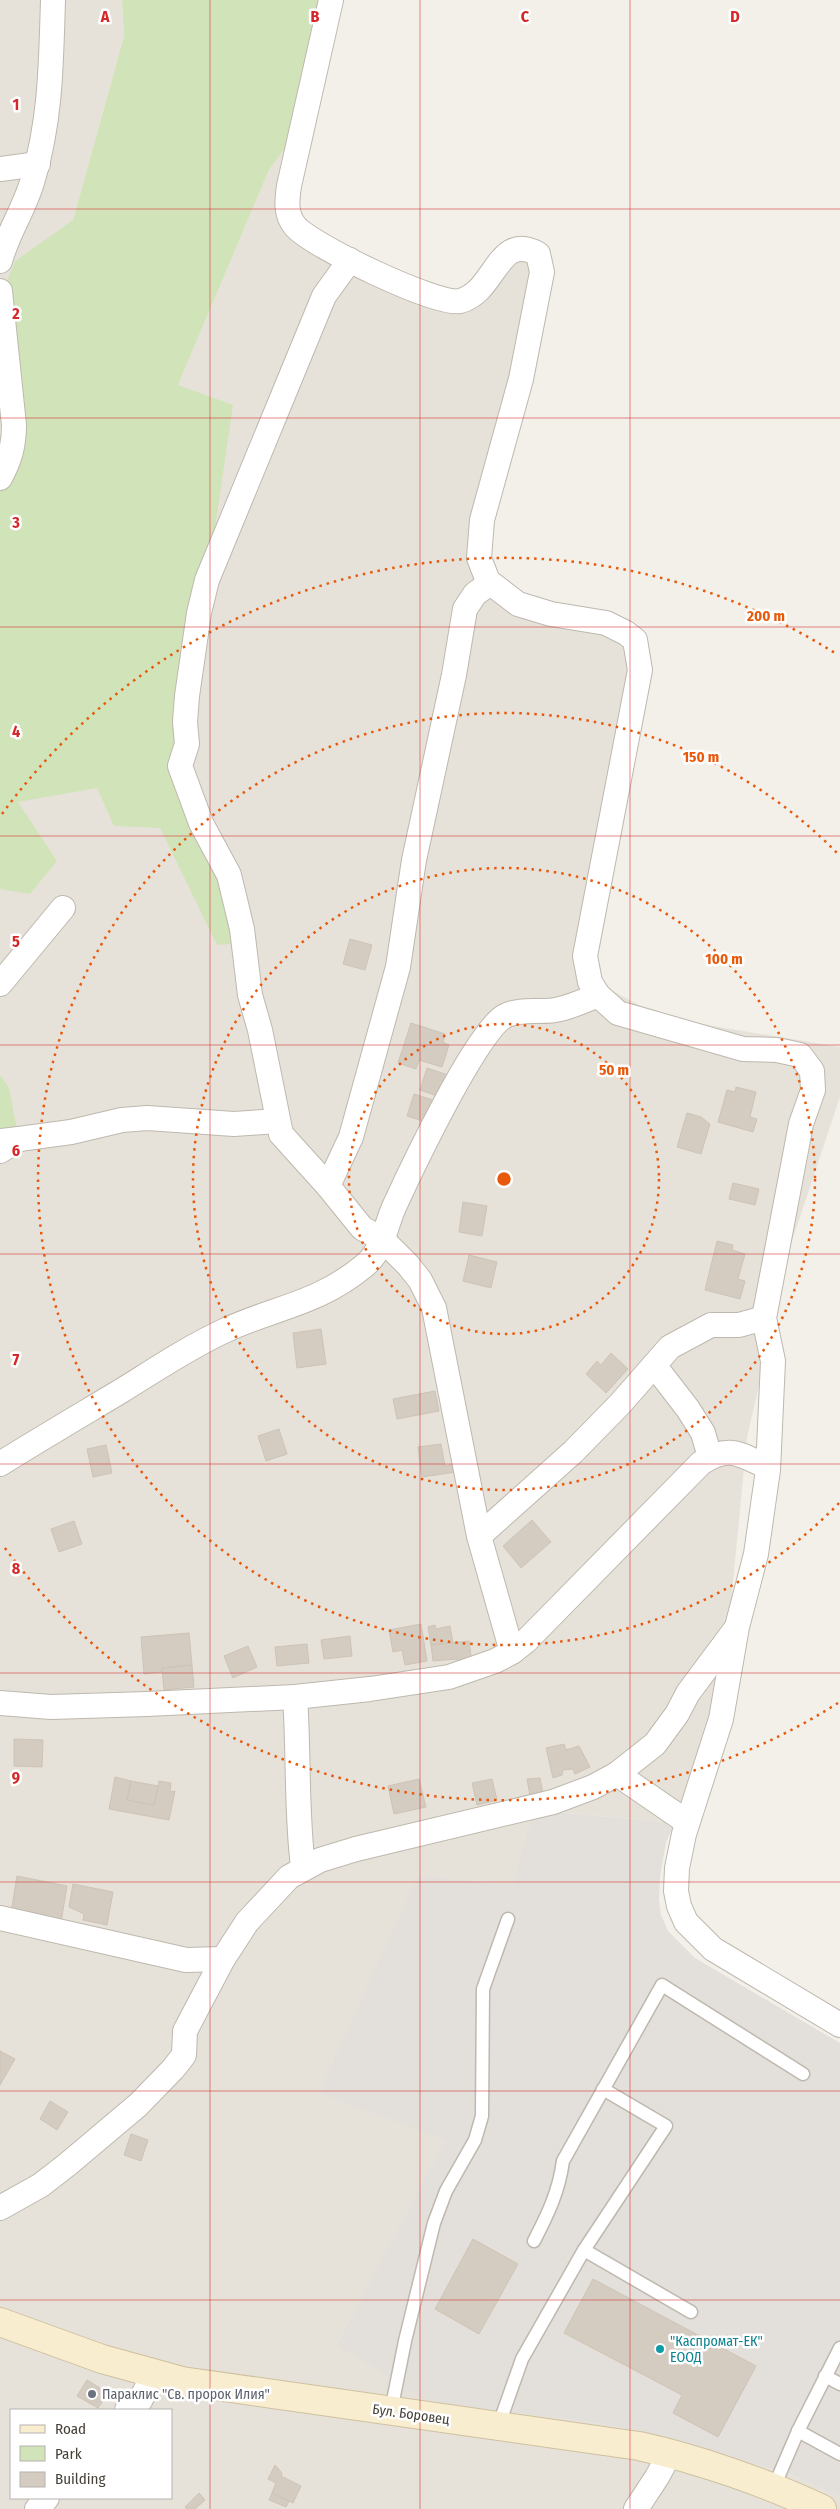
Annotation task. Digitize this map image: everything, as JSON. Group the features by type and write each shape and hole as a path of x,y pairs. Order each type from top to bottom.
{"street":[{"path":"0,261 13,225 26,200 38,164 46,127 50,94 53,0"},
{"path":"331,0 301,127 287,204 289,215 301,233 350,260 435,298 457,302 468,299 479,291 505,254 522,248 538,254 542,272 521,379 478,538 479,558 483,572 490,583 518,604 531,609 585,621 606,623 626,632 636,640 640,670 585,956 590,982 598,995 618,1013 743,1048 800,1055 812,1071 813,1090 801,1124 764,1318 773,1361 768,1467 756,1554 737,1627 721,1720 688,1822 678,1868 676,1891 679,1906 686,1922 713,1949 840,2025"},
{"path":"0,168 38,164"},
{"path":"350,260 324,296 207,580 199,613 187,696 185,722 187,744 180,766 201,823 229,875 242,929 250,995 260,1030 281,1134 328,1186 362,1228 383,1240 420,1280 434,1308 479,1536 512,1652"},
{"path":"0,291 14,425 14,446 0,478"},
{"path":"328,1186 351,1137 398,967 414,860 454,674 465,609 475,594 490,583"},
{"path":"0,984 63,908"},
{"path":"0,1464 150,1372 226,1330 316,1298 366,1265 380,1249 390,1217 408,1176 472,1057 492,1026 505,1016 526,1011 559,1010 598,995"},
{"path":"6,1144 122,1120 146,1118 234,1124 278,1121"},
{"path":"479,1536 573,1452 620,1404 670,1346 711,1325 739,1325 764,1318"},
{"path":"654,1365 704,1433 710,1457"},
{"path":"0,1703 51,1707 295,1698 448,1677 495,1661 512,1652 553,1615 701,1463 710,1457 716,1454 734,1452 768,1467"},
{"path":"0,2208 40,2185 68,2164 138,2105 168,2076 184,2055 185,2031 223,1959 262,1904 289,1878 303,1867 356,1849 576,1795 617,1774 655,1744 677,1714 688,1693 737,1627"},
{"path":"295,1698 300,1776 298,1826 303,1867"},
{"path":"617,1774 688,1822"},
{"path":"0,1918 186,1960 223,1959"},
{"name":"Бул. Боровец","path":"0,2322 102,2359 153,2375 218,2387 638,2446 670,2453 773,2489 822,2509"},
{"path":"128,2409 140,2401 153,2375"},
{"path":"636,2509 670,2453"},
{"path":"37,2509 46,2499"}],"lane":[{"path":"391,2411 405,2341 434,2223 446,2191 475,2140 482,2116 483,1989 508,1918"},
{"path":"534,2241 552,2207 560,2184 563,2161 662,1985 803,2074"},
{"path":"498,2427 522,2359 584,2250 666,2126 603,2089"},
{"path":"584,2250 690,2312"},
{"path":"773,2489 798,2431 840,2348"},
{"path":"825,2376 840,2384"},
{"path":"798,2431 840,2454"}],"shaded area":[{"path":"0,0 122,0 124,36 73,220 16,261 14,425 0,478"},
{"path":"301,127 289,215 448,302 495,271 538,254 483,556 506,591 637,630 595,954 601,980 611,990 639,1005 695,1023 840,1047 840,1097 790,1247 747,1438 729,1623 713,1715 675,1823 535,1810 446,2139 337,2344 586,2421 666,2437 794,2476 840,2497 840,2509 0,2509 0,838 178,385 269,170"},
{"path":"534,1810 675,1823 666,1842 660,1877 659,1900 661,1915 668,1931 695,1958 840,2043 840,2497 794,2476 666,2437 586,2421 428,2403 337,2344 445,2140 319,2093 418,1876 513,1885"}],"green space":[{"path":"122,0 331,0 301,127 269,170 178,385 233,405 180,766 242,929 231,944 217,945 160,828 114,826 97,788 18,802 57,861 30,894 0,889 0,478 8,463 1,296 15,261 73,220 124,36"},
{"path":"0,1075 9,1088 19,1139 0,1141"}],"building":[{"path":"350,939 372,945 365,970 343,964"},
{"path":"411,1023 445,1034 443,1042 449,1045 442,1067 419,1060 416,1069 398,1063"},
{"path":"427,1068 448,1075 440,1097 420,1090"},
{"path":"736,1087 756,1092 750,1117 757,1119 753,1132 718,1122 727,1090 735,1092"},
{"path":"414,1094 436,1101 429,1123 407,1116"},
{"path":"687,1113 701,1117 710,1124 701,1154 677,1147"},
{"path":"733,1183 759,1189 755,1205 729,1199"},
{"path":"463,1202 487,1206 482,1236 459,1232"},
{"path":"717,1241 733,1245 732,1250 745,1254 738,1279 745,1281 740,1299 705,1290"},
{"path":"469,1255 497,1262 491,1288 463,1281"},
{"path":"321,1329 326,1364 297,1368 293,1333"},
{"path":"611,1353 628,1369 606,1393 586,1374 597,1361 601,1365"},
{"path":"435,1391 439,1411 397,1419 393,1399"},
{"path":"279,1429 287,1454 266,1461 258,1436"},
{"path":"441,1444 445,1466 455,1464 456,1472 422,1477 418,1447"},
{"path":"106,1445 112,1473 93,1477 87,1449"},
{"path":"532,1520 551,1542 521,1568 503,1546"},
{"path":"74,1521 82,1544 59,1552 51,1529"},
{"path":"421,1624 427,1661 405,1665 402,1650 393,1652 389,1630"},
{"path":"435,1625 436,1629 450,1626 453,1643 431,1645 428,1627"},
{"path":"189,1633 192,1665 162,1668 162,1672 144,1674 141,1637"},
{"path":"350,1636 352,1656 324,1659 321,1640"},
{"path":"469,1641 472,1664 458,1666 457,1659 433,1661 431,1645"},
{"path":"307,1644 309,1663 277,1666 275,1647"},
{"path":"248,1646 257,1667 233,1678 224,1656"},
{"path":"192,1665 194,1687 164,1690 162,1668"},
{"path":"14,1739 43,1740 42,1767 14,1766"},
{"path":"564,1744 566,1750 579,1746 590,1767 575,1774 573,1769 563,1770 562,1775 553,1778 546,1748"},
{"path":"115,1777 131,1781 127,1800 154,1805 159,1781 171,1783 170,1792 175,1791 169,1820 109,1809"},
{"path":"540,1778 543,1794 530,1796 527,1779"},
{"path":"419,1779 426,1807 394,1814 388,1786"},
{"path":"492,1779 497,1800 477,1805 472,1783"},
{"path":"131,1781 158,1786 154,1805 127,1800"},
{"path":"17,1876 67,1886 61,1922 11,1913"},
{"path":"73,1884 113,1892 107,1925 83,1920 84,1914 69,1907"},
{"path":"0,2051 15,2059 0,2085"},
{"path":"50,2101 68,2112 57,2130 40,2119"},
{"path":"131,2134 148,2140 141,2161 124,2155"},
{"path":"473,2239 518,2264 479,2334 435,2309"},
{"name":"\"Каспромат-ЕК\" ЕООД","path":"593,2279 756,2366 718,2437 673,2413 682,2395 564,2333"},
{"name":"Параклис \"Св. пророк Илия\"","path":"87,2380 108,2393 98,2408 77,2396"},
{"path":"275,2465 282,2473 281,2476 301,2486 293,2503 272,2493 276,2483 268,2479"},
{"path":"199,2493 205,2500 195,2509 187,2509 185,2507"},
{"path":"272,2493 289,2501 286,2507 269,2500"}],"place":[{"name":"\"Каспромат-ЕК\" ЕООД","path":"660,2349"},
{"name":"Параклис \"Св. пророк Илия\"","path":"92,2394"}]}
